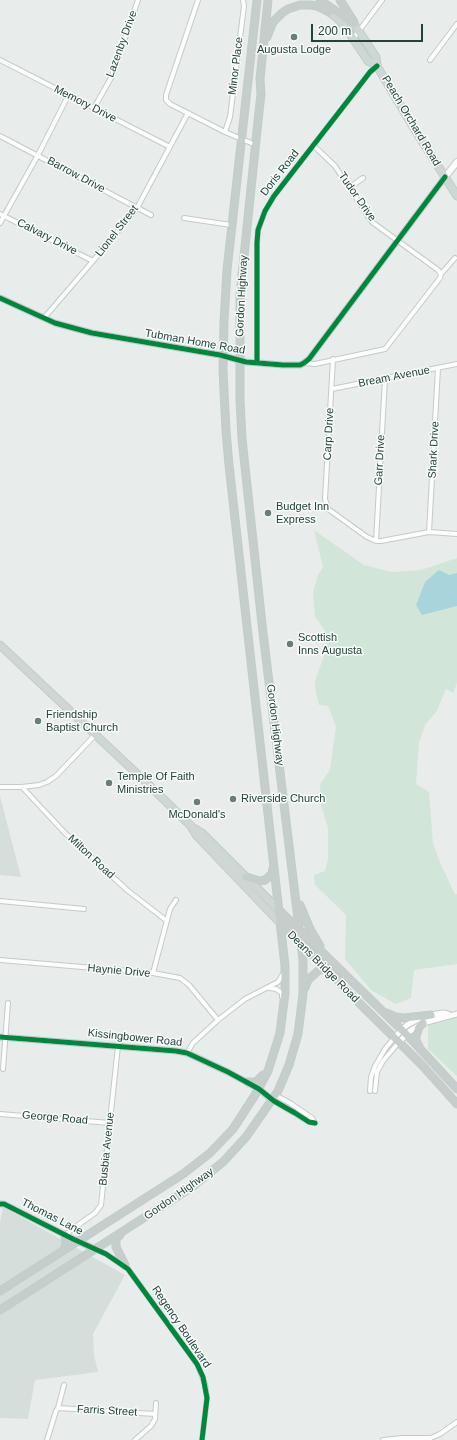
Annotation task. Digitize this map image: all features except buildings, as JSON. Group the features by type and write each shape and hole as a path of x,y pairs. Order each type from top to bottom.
{"highway":[{"name":"Gordon Highway","path":"0,1291 183,1174 204,1157 233,1129 249,1107 268,1071 277,1046 284,1006 285,966 227,444 223,356 224,296 257,0"},
{"name":"Gordon Highway","path":"0,1310 192,1187 228,1157 246,1137 274,1097 284,1078 293,1053 302,1013 304,974 300,930 263,633 242,439 239,360 240,295 261,94 260,79 268,0"},
{"path":"311,0 329,12"},
{"path":"320,0 354,24"},
{"path":"340,0 354,24"},
{"path":"261,94 267,39 273,22 282,13 295,6 317,6 329,12"},
{"path":"246,877 260,881 268,878 272,874 274,859"},
{"path":"293,874 305,919 313,936 330,961"},
{"name":"Deans Bridge Road","path":"279,910 424,1053 457,1089"},
{"name":"Deans Bridge Road","path":"281,924 426,1069 457,1104"},
{"path":"303,994 308,980 319,970 327,969"},
{"path":"378,1008 399,1018 432,1015"},
{"path":"423,1023 418,1030 416,1039 417,1044 424,1053"},
{"path":"248,1082 256,1082 262,1076 277,1046"},
{"path":"123,1231 117,1238 116,1244 125,1265"},
{"path":"64,1250 66,1242 65,1235"}],"main road":[{"name":"Peach Orchard Road","path":"329,12 340,21 368,61 377,66"},
{"name":"Peach Orchard Road","path":"354,24 376,57 377,66 415,130 457,196"},
{"path":"445,177 457,162"},
{"name":"Deans Bridge Road","path":"0,645 192,828 197,836 281,924"},
{"name":"Deans Bridge Road","path":"192,828 202,833 279,910"}],"street":[{"name":"Lazenby Drive","path":"94,108 112,76 138,0"},
{"path":"198,0 165,97 168,103 256,145"},
{"name":"Minor Place","path":"226,132 230,117 244,6 243,0"},
{"path":"353,38 360,31 382,0"},
{"path":"430,60 457,24"},
{"name":"Memory Drive","path":"0,60 170,147"},
{"name":"Doris Road","path":"257,363 257,243 260,224 268,204 370,72 377,66"},
{"path":"0,222 2,214 38,155 68,96"},
{"name":"Lionel Street","path":"44,318 137,208 188,113"},
{"name":"Barrow Drive","path":"0,136 151,215"},
{"name":"Tudor Drive","path":"314,146 335,166 372,222 438,270 441,274"},
{"path":"304,363 398,241 445,177"},
{"path":"349,188 363,178"},
{"name":"Calvary Drive","path":"2,214 93,261"},
{"path":"184,218 231,225"},
{"path":"246,242 257,243"},
{"path":"304,363 315,364 385,349 440,278 441,274 455,258"},
{"name":"Tubman Home Road","path":"0,298 64,326 92,333 257,363 292,366 304,363"},
{"name":"Carp Drive","path":"334,359 325,499 328,509 367,537 376,540"},
{"name":"Bream Avenue","path":"332,389 457,364"},
{"name":"Shark Drive","path":"429,532 438,368"},
{"name":"Garr Drive","path":"376,540 385,379"},
{"path":"376,540 381,541 429,532 457,534"},
{"path":"0,787 22,787 39,785 47,782 56,776 95,734"},
{"name":"Milton Road","path":"22,787 64,832 127,890 167,921"},
{"path":"153,973 170,909 176,900"},
{"path":"0,901 84,909"},
{"name":"Haynie Drive","path":"0,960 153,973 180,978 189,985 218,1020"},
{"name":"Kissingbower Road","path":"187,1053 192,1043 218,1020 245,999 261,990 269,988 278,982 283,976 285,966"},
{"path":"269,988 276,989 282,993 284,1006"},
{"path":"3,1069 8,1003"},
{"path":"372,1091 377,1072 383,1061 397,1040 412,1022 424,1016 443,1013 457,1014"},
{"path":"404,1033 423,1023 451,1014"},
{"name":"Kissingbower Road","path":"0,1037 187,1053 248,1082 296,1111 309,1122 315,1123 312,1118 296,1111"},
{"name":"Busbia Avenue","path":"65,1235 96,1213 101,1205 118,1046"},
{"name":"George Road","path":"0,1114 110,1123"},
{"name":"Thomas Lane","path":"0,1204 4,1204 78,1242 95,1249"},
{"name":"Regency Boulevard","path":"95,1249 125,1265 192,1357 203,1377 207,1398 202,1440"},
{"path":"47,1440 64,1385"},
{"path":"135,1440 149,1429 153,1423 156,1403"},
{"name":"Farris Street","path":"58,1408 155,1414"},
{"path":"383,1440 402,1438 433,1438 456,1424"}],"shaded area":[{"path":"0,796 21,877 0,875"},
{"path":"3,1207 125,1275 93,1334 94,1355 98,1372 35,1380 28,1419 0,1418 0,1222"}],"green space":[{"path":"314,530 364,565 392,572 421,570 457,558 457,683 453,693 446,689 437,711 425,725 419,743 416,784 429,792 433,843 441,865 455,894 457,894 457,964 414,970 411,998 396,1004 372,991 345,959 346,915 315,885 314,875 325,871 328,859 328,828 321,805 320,784 330,770 336,726 328,706 319,705 316,694 315,681 327,647 324,629 315,617 313,592 318,575 323,567"},
{"path":"457,1015 457,1076 428,1049 428,1021"}],"water":[{"path":"439,570 449,575 457,573 457,606 422,615 416,605 425,582"}],"cycle path":[{"path":"257,363 257,243 258,230 265,211 274,196 370,72 377,66"},
{"path":"0,298 55,323 92,333 220,355 246,362 300,365 309,359 445,177"},
{"path":"0,1037 187,1053 250,1084 274,1101 309,1122 315,1123"},
{"path":"0,1204 4,1204 106,1254 128,1269 197,1364 203,1377 207,1398 202,1440"}],"place":[{"name":"Augusta Lodge","path":"294,37"},
{"name":"Budget Inn Express","path":"268,513"},
{"name":"Scottish Inns Augusta","path":"290,644"},
{"name":"Friendship Baptist Church","path":"38,721"},
{"name":"Temple Of Faith Ministries","path":"109,783"},
{"name":"Riverside Church","path":"233,799"},
{"name":"McDonald's","path":"197,802"}]}
